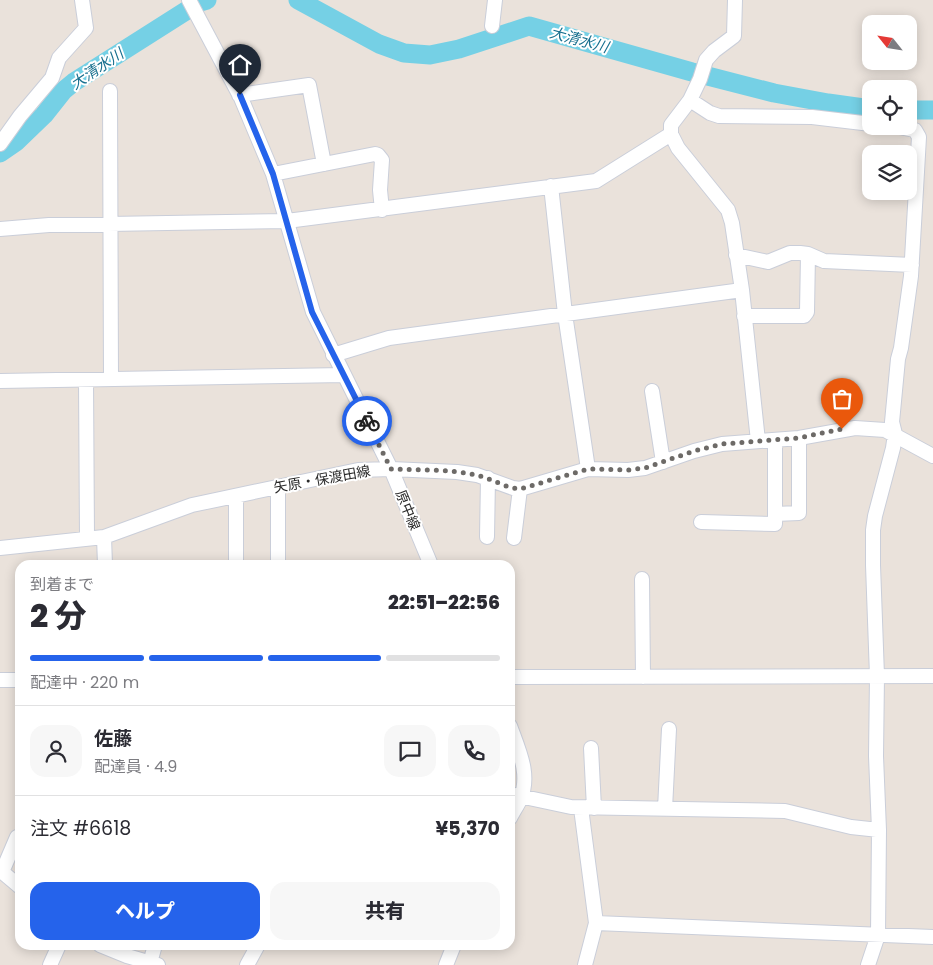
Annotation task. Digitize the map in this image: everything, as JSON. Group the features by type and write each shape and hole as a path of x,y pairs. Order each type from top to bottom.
{"street":[{"path":"0,144 20,116 52,78 59,58 86,28 82,0"},
{"name":"原中線","path":"189,0 240,95 273,174 312,312 391,469 429,560"},
{"path":"492,26 496,0"},
{"path":"735,0 734,36 714,51 706,60 690,100 670,125 671,134 678,148 728,210 732,223 742,290 758,441"},
{"path":"240,95 309,85 324,164"},
{"path":"110,92 110,379"},
{"path":"690,100 710,113 719,116 812,117 862,123"},
{"path":"0,229 49,225 287,221 596,181 671,134"},
{"path":"868,965 878,935 879,830 876,756 877,676 873,530 895,434 892,422 898,359 912,265 919,137 917,134"},
{"path":"273,174 375,154 382,160 380,190 382,210"},
{"path":"551,186 565,314 588,469"},
{"path":"736,256 768,262 790,253 808,254 824,261 912,265"},
{"path":"744,316 804,316 807,312 808,254"},
{"path":"333,355 389,338 742,290"},
{"path":"0,381 344,375"},
{"path":"86,380 87,538"},
{"path":"652,391 663,462"},
{"path":"514,538 520,489 588,469 628,470 645,468 694,451 722,444 798,438 855,428 885,430 933,456"},
{"path":"775,514 799,513 798,438"},
{"path":"701,522 775,524 775,440"},
{"name":"矢原・保渡田線","path":"0,548 104,537 192,505 358,470 391,469 457,472 488,478 520,489"},
{"path":"487,537 488,478"},
{"path":"278,487 278,560"},
{"path":"236,496 236,560"},
{"path":"104,537 104,560"},
{"path":"642,579 643,677"},
{"path":"515,677 933,676"},
{"path":"0,680 15,680"},
{"path":"665,809 669,729"},
{"path":"515,741 525,778 515,796 571,808 785,811 851,827 879,830"},
{"path":"586,965 596,923 587,808 591,748"},
{"path":"15,841 1,871 15,883"},
{"path":"596,923 933,937"},
{"path":"50,965 57,950"},
{"path":"112,950 154,964 155,950"},
{"path":"247,965 255,950"},
{"path":"446,965 452,950"}],"waterway":[{"name":"大清水川","path":"0,153 16,142 44,115 63,91 74,82 200,2 207,0"},
{"name":"大清水川","path":"298,0 379,44 404,53 430,55 459,49 529,26 774,93 862,108"},
{"name":"大清水川","path":"917,110 933,110"}],"way so far":[{"path":"367,421 391,469 457,472 477,475 520,489 588,469 628,470 645,468 694,451 722,444 798,438 842,429"}],"route":[{"path":"240,95 273,174 312,312 367,421"}]}
